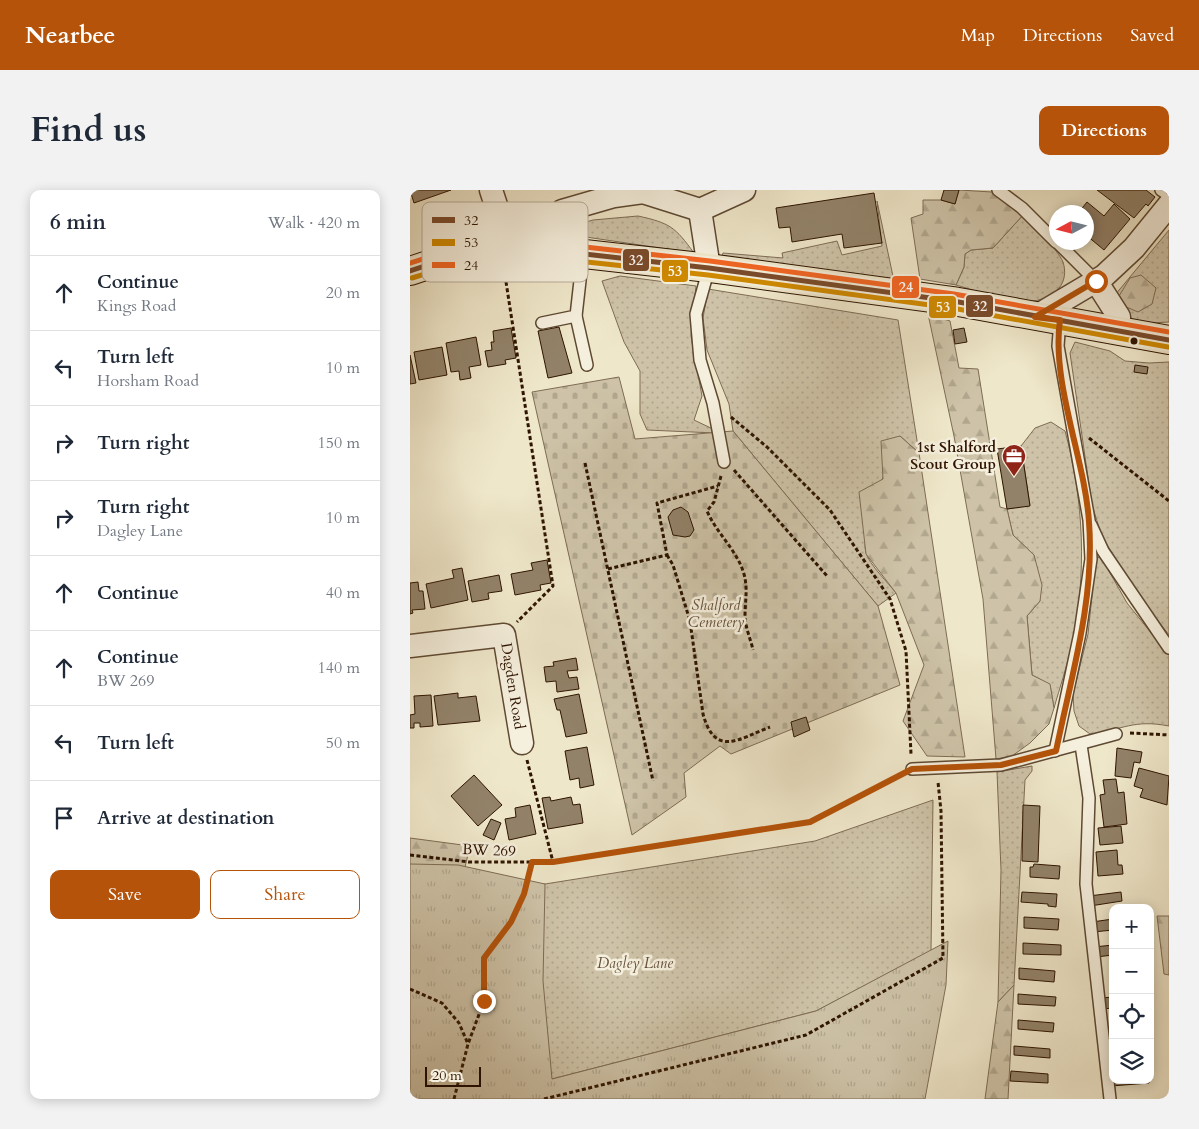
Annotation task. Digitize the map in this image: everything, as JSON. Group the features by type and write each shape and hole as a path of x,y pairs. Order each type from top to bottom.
{"main road":[{"path":"588,255 709,268 953,301 1169,340"},
{"path":"410,271 422,267"}],"street":[{"path":"491,190 496,202"},
{"path":"588,204 614,196 643,192 700,210 744,190"},
{"path":"1048,318 1125,258 1169,205"},
{"path":"700,210 709,268"},
{"path":"1096,281 1119,317 1119,330"},
{"name":"Dagden Road","path":"410,646 504,635 522,743"}],"lane":[{"path":"998,190 1022,208 1049,234"},
{"path":"1160,190 1169,195"},
{"path":"1065,250 1096,281"},
{"path":"709,268 696,314 700,360 713,403 724,462"},
{"path":"580,282 576,316 587,365"},
{"path":"542,323 576,316"},
{"path":"1048,318 1058,346 1089,520 1090,559 1080,633 1056,751"},
{"path":"1089,520 1103,551 1169,648"},
{"path":"912,769 1001,765 1116,734"},
{"path":"1080,745 1089,798 1086,884 1110,1099"}],"path":[{"path":"504,635 553,586 518,282"},
{"path":"713,403 767,447 830,510 890,599 906,651 912,769"},
{"path":"1071,424 1169,501"},
{"path":"753,650 745,617 748,599 744,575 738,560 713,525 707,511 714,502 724,462 737,473 827,576"},
{"path":"585,463 652,781"},
{"path":"718,486 658,502 667,555 674,565 690,621 702,714 707,729 717,741 728,743 770,726"},
{"path":"608,569 667,555"},
{"path":"1116,734 1169,735"},
{"path":"522,743 553,862"},
{"path":"544,1099 806,1035 943,958 941,811 936,767"},
{"name":"BW 269","path":"410,855 469,862 553,862 810,822 912,769"},
{"path":"454,1099 468,1044 484,1001 484,958 511,922 524,894 532,862"},
{"path":"410,989 442,1003 459,1023 468,1044"}],"green space":[{"path":"959,190 992,192 1024,214 993,248 971,250 965,254 964,267 956,285 920,279 911,218 923,214 923,200 941,200 955,204"},
{"path":"877,201 894,281 721,258 723,253 783,258 782,253 837,241 842,255 882,246"},
{"path":"1024,214 1049,243 1049,250 1055,250 1063,262 1063,282 1049,296 1037,300 1023,301 995,297 956,285 964,267 965,254 971,250 993,248"},
{"path":"638,216 658,221 671,227 682,237 694,253 588,237 588,221"},
{"path":"1169,230 1169,322 1133,324 1115,295"},
{"path":"1141,275 1156,288 1152,304 1138,312 1124,306 1119,296 1130,278"},
{"path":"620,276 696,286 691,336 702,396 694,420 715,430 715,433 647,430 640,414 640,371 624,342 602,281"},
{"path":"708,289 898,320 919,453 900,436 871,512 865,542 866,553 875,568 896,593 878,606 733,431 729,404 707,350 703,318"},
{"path":"928,314 950,321 959,368 978,369 1000,507 1007,509 1013,535 1034,555 1042,585 1040,601 1027,616 1032,675 1050,684 1054,708 1049,724 1030,743 1012,756 996,759 983,599 954,436"},
{"path":"1075,342 1110,351 1125,361 1169,362 1169,635 1142,600 1102,537 1092,505 1070,353"},
{"name":"Shalford Cemetery","path":"619,377 635,439 733,431 878,606 900,685 731,754 720,746 684,773 686,797 632,835 532,392"},
{"path":"1051,422 1065,431 1076,484 1081,538 1080,592 1077,619 1070,653 1054,708 1050,685 1032,675 1027,616 1040,601 1034,555 1013,535 1007,509 1030,505 1021,446 1035,428"},
{"path":"900,436 919,453 965,757 927,756 903,721 924,665 896,593 866,554 859,492 883,479 881,441"},
{"path":"1101,557 1127,603 1169,655 1169,726 1137,724 1090,734 1079,726 1074,711 1073,694 1088,634 1096,558"},
{"path":"1032,766 1032,771 1025,780 1014,985 998,1002 1001,870 997,772"},
{"name":"Dagley Lane","path":"933,800 931,951 816,1011 552,1079 410,903 526,885 545,884 815,841"},
{"path":"410,838 470,846 458,897 410,903"},
{"path":"410,864 458,865 545,884 543,981 552,1079 816,1011 948,941 946,985 925,1099 410,1099"},
{"path":"1157,916 1169,916 1169,975 1164,974"},
{"path":"1014,985 1008,1099 985,1099 998,1002"}],"building":[{"path":"410,190 451,190 414,203"},
{"path":"944,190 959,190 955,204 941,200"},
{"path":"1097,190 1146,190 1155,197 1134,218"},
{"path":"874,193 882,243 844,248 842,234 792,242 790,227 779,228 776,208"},
{"path":"1114,204 1130,219 1104,250 1094,242 1094,208 1104,216"},
{"path":"559,327 572,373 548,378 538,331"},
{"path":"511,328 516,358 505,360 506,364 488,367 485,351 492,350 491,342 494,342 493,331"},
{"path":"964,328 967,342 955,344 953,330"},
{"path":"476,337 481,365 469,367 471,378 460,380 459,371 451,372 446,343"},
{"path":"442,347 447,375 419,380 414,352"},
{"path":"410,355 416,383 410,384"},
{"path":"1135,365 1148,367 1147,374 1134,372"},
{"name":"1st Shalford Scout Group","path":"1021,446 1030,506 1007,509 997,449"},
{"path":"681,507 688,512 694,530 690,536 673,535 668,517 673,510"},
{"path":"547,560 551,583 540,585 541,590 515,595 511,574 533,570 531,563"},
{"path":"462,568 468,600 431,608 426,584 454,578 452,570"},
{"path":"499,575 502,591 488,593 489,599 472,602 468,581"},
{"path":"418,582 419,591 423,591 425,609 412,610 413,613 410,614 410,583"},
{"path":"576,658 578,670 567,671 569,678 577,677 579,689 557,692 556,681 546,682 544,667 554,666 553,662"},
{"path":"458,693 458,698 476,696 480,721 438,725 434,696"},
{"path":"579,694 587,733 566,737 560,710 557,710 554,699"},
{"path":"431,695 433,726 420,727 420,723 414,723 414,728 410,728 410,715 415,714 414,696"},
{"path":"806,717 810,730 794,737 791,722"},
{"path":"587,747 594,785 580,788 579,778 570,780 565,751"},
{"path":"1117,748 1142,752 1140,763 1134,762 1131,778 1115,776"},
{"path":"1139,768 1169,776 1167,805 1140,797 1143,789 1134,786"},
{"path":"474,775 502,805 478,826 451,796"},
{"path":"1116,779 1118,793 1124,792 1127,824 1104,827 1100,795 1105,794 1103,780"},
{"path":"550,797 551,801 571,797 573,805 580,804 583,823 548,829 542,798"},
{"path":"530,805 536,834 509,840 505,819 516,817 515,808"},
{"path":"1023,805 1040,806 1038,862 1022,861"},
{"path":"491,819 501,823 494,840 483,835"},
{"path":"1121,826 1123,843 1100,845 1098,828"},
{"path":"1117,850 1118,865 1122,865 1123,874 1098,876 1096,852"},
{"path":"1034,864 1060,866 1059,879 1030,877 1030,867 1033,867"},
{"path":"1022,892 1057,894 1056,907 1048,906 1048,904 1021,902"},
{"path":"1121,892 1122,901 1090,906 1089,896"},
{"path":"1024,917 1059,919 1058,930 1024,928"},
{"path":"1109,920 1109,930 1093,932 1092,922"},
{"path":"1023,943 1061,945 1061,955 1023,954"},
{"path":"1109,945 1109,955 1096,957 1094,947"},
{"path":"1019,968 1055,971 1054,982 1019,979"},
{"path":"1018,994 1056,997 1055,1006 1018,1004"},
{"path":"1109,997 1109,1008 1102,1009 1101,998"},
{"path":"1018,1020 1054,1023 1053,1032 1018,1029"},
{"path":"1014,1046 1050,1049 1050,1058 1014,1055"},
{"path":"1011,1071 1048,1074 1048,1083 1010,1081"},
{"path":"1112,1084 1136,1084 1111,1086"}],"transit line":[{"name":"24","path":"588,247 710,261 954,294 1169,332"},
{"name":"32","path":"588,254 709,268 953,301 1169,340"},
{"name":"24","path":"410,263 422,259"},
{"name":"53","path":"588,262 708,275 952,308 1168,347"},
{"name":"32","path":"410,271 422,267"},
{"name":"53","path":"412,278 422,275"}],"place":[{"name":"1st Shalford Scout Group","path":"1014,477"}],"route":[{"path":"484,1001 484,958 511,922 524,894 532,862 553,862 677,841 810,822 912,769 1001,765 1056,751 1080,633 1090,559 1089,520 1061,368 1058,346 1060,320 1035,317 1096,281"}]}
